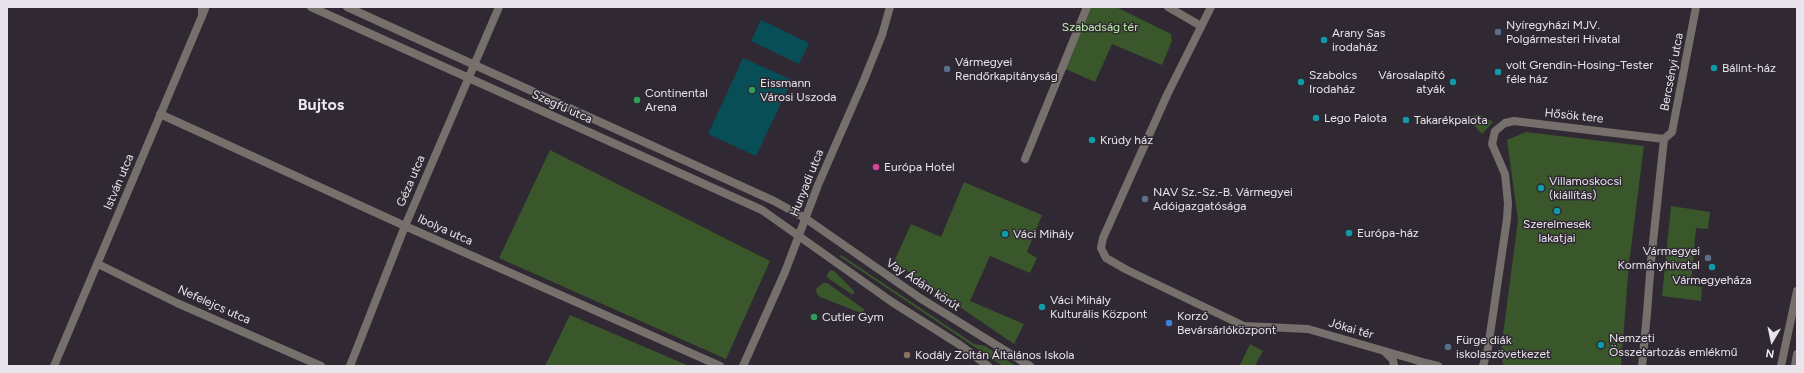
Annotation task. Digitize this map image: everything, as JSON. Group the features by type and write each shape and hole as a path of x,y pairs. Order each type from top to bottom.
{"street":[{"path":"202,7 202,16"},
{"name":"István utca","path":"54,366 206,7"},
{"name":"Szegfű utca","path":"311,7 762,210 798,237"},
{"name":"Szegfű utca","path":"347,7 767,197 805,218"},
{"name":"Géza utca","path":"350,366 405,226 473,64 499,7"},
{"name":"Hunyadi utca","path":"743,366 785,272 818,185 864,80 882,35 890,7"},
{"path":"1025,159 1087,7"},
{"path":"1168,7 1201,26 1211,7"},
{"name":"Bercsényi utca","path":"1664,139 1672,132 1696,7"},
{"name":"Jókai tér","path":"1201,26 1167,95 1103,238 1101,248 1106,258 1127,270 1244,326 1308,329 1384,351 1422,364 1438,366"},
{"name":"Ibolya utca","path":"160,114 405,226 720,366"},
{"name":"Hősök tere","path":"1483,366 1488,348 1508,203 1505,174 1492,144 1495,131 1505,123 1514,121 1664,139"},
{"path":"1642,366 1664,139"},
{"name":"Vay Ádám körút","path":"805,218 920,298 1030,366"},
{"path":"798,237 988,366"},
{"name":"Nefelejcs utca","path":"98,264 177,303 321,366"},
{"path":"1781,366 1797,291"},
{"path":"1384,351 1393,360 1394,366"},
{"path":"1795,366 1797,354"}],"green space":[{"name":"Szabadság tér","path":"1087,7 1116,7 1171,34 1172,41 1162,65 1112,44 1095,82 1061,67"},
{"path":"1479,114 1493,122 1482,134 1468,118"},
{"path":"1526,132 1644,146 1629,263 1621,366 1503,366 1501,350 1518,220 1507,140"},
{"path":"550,150 770,261 726,359 499,258"},
{"path":"964,182 1042,215 1027,252 1037,258 1030,273 990,256 970,301 1024,324 1014,344 894,262 911,224 941,237"},
{"path":"1671,206 1710,212 1708,229 1696,228 1691,285 1702,287 1701,301 1662,296"},
{"path":"841,255 974,344 985,346 1016,366 1003,366 839,256"},
{"path":"830,270 834,271 854,291 854,294 851,294 828,278 827,275"},
{"path":"823,283 827,283 864,309 863,313 820,297 817,294 816,289"},
{"path":"570,315 689,366 545,366"},
{"path":"1250,344 1263,351 1255,366 1240,365"}],"water":[{"path":"761,20 809,43 799,64 751,41"},
{"path":"743,58 792,80 756,156 708,134"}],"place":[{"name":"Nyíregyházi MJV. Polgármesteri Hivatal","path":"1498,32"},
{"name":"Arany Sas irodaház","path":"1324,40"},
{"name":"Bálint-ház","path":"1714,68"},
{"name":"Vármegyei Rendőrkapitányság","path":"947,69"},
{"name":"volt Grendin-Hosing-Tester féle ház","path":"1498,72"},
{"name":"Szabolcs Irodaház","path":"1301,82"},
{"name":"Városalapító atyák","path":"1453,82"},
{"name":"Eissmann Városi Uszoda","path":"752,90"},
{"name":"Continental Arena","path":"637,100"},
{"name":"Lego Palota","path":"1316,118"},
{"name":"Takarékpalota","path":"1406,120"},
{"name":"Krúdy ház","path":"1092,140"},
{"name":"Európa Hotel","path":"876,167"},
{"name":"Villamoskocsi (kiállítás)","path":"1541,188"},
{"name":"NAV Sz.-Sz.-B. Vármegyei Adóigazgatósága","path":"1145,199"},
{"name":"Szerelmesek lakatjai","path":"1557,211"},
{"name":"Európa-ház","path":"1349,233"},
{"name":"Váci Mihály","path":"1005,234"},
{"name":"Vármegyei Kormányhivatal","path":"1708,258"},
{"name":"Vármegyeháza","path":"1712,267"},
{"name":"Váci Mihály Kulturális Központ","path":"1042,307"},
{"name":"Cutler Gym","path":"814,317"},
{"name":"Korzó Bevársárlóközpont","path":"1169,323"},
{"name":"Nemzeti Összetartozás emlékmű","path":"1601,345"},
{"name":"Fürge diák iskolaszövetkezet","path":"1448,347"},
{"name":"Kodály Zoltán Általános Iskola","path":"907,355"}],"district":[{"name":"Bujtos","path":"321,105"}]}
